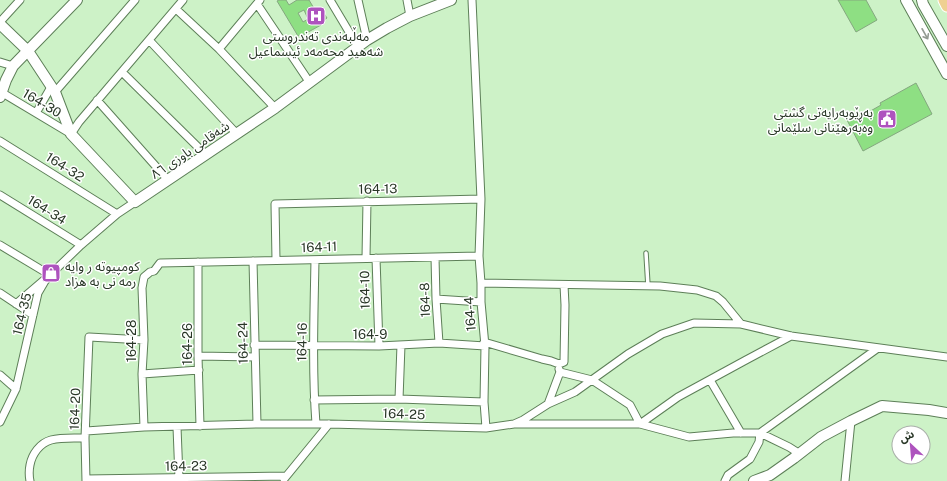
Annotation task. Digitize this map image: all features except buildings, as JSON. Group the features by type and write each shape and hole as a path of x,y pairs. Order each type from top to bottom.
{"main road":[{"path":"944,0 947,6"}],"street":[{"path":"20,0 0,23 28,51 53,89 71,134 135,202"},
{"path":"1,95 13,66 78,0"},
{"path":"36,113 53,89 134,0"},
{"path":"71,134 97,100 183,0"},
{"path":"330,0 358,47"},
{"path":"358,0 367,40"},
{"path":"407,0 410,16"},
{"name":"شەقامی باوزی ٨٦","path":"135,202 275,108 367,40 410,16 451,0"},
{"name":"164-4","path":"472,0 481,199 479,256 485,344 484,402 486,428"},
{"path":"906,0 947,74"},
{"path":"922,0 947,46"},
{"path":"219,49 259,2 310,83"},
{"path":"176,9 219,49 275,108"},
{"path":"149,40 237,134"},
{"path":"0,62 13,66"},
{"path":"122,72 206,155"},
{"name":"164-30","path":"1,95 36,113 71,134"},
{"path":"97,100 168,180"},
{"name":"164-32","path":"0,141 118,214"},
{"name":"164-34","path":"0,195 81,245"},
{"name":"164-13","path":"276,260 275,204 481,199"},
{"name":"164-35","path":"0,422 16,389 38,293 41,287 50,275 81,245 118,214 135,202"},
{"path":"366,258 367,202"},
{"path":"0,245 50,275 16,304"},
{"name":"164-11","path":"160,263 479,256"},
{"name":"164-8","path":"435,257 439,343"},
{"name":"164-10","path":"376,258 379,346"},
{"name":"164-16","path":"315,260 314,400 316,424"},
{"name":"164-24","path":"253,261 257,424"},
{"name":"164-26","path":"198,262 200,426"},
{"name":"164-28","path":"144,427 142,374 144,340 142,288 144,277 154,271 160,263"},
{"path":"481,283 685,288 716,296 723,302 741,324 791,336 947,357"},
{"path":"548,404 560,372 559,364 564,362 564,285"},
{"path":"0,293 34,315"},
{"path":"436,299 481,302"},
{"name":"164-25","path":"30,481 30,465 32,459 38,448 43,443 59,438 144,427 329,424 486,428 514,424 548,404 575,392 628,354 662,334 694,323 741,324"},
{"path":"640,424 678,397 791,336"},
{"name":"164-20","path":"86,480 89,337 144,340"},
{"name":"164-9","path":"254,345 379,346 439,343 485,344 559,364"},
{"path":"399,399 401,345"},
{"path":"726,481 728,475 750,459 759,442 760,433 878,348"},
{"path":"198,356 255,357"},
{"path":"142,374 199,370"},
{"path":"560,372 592,380 630,405 640,424"},
{"path":"0,375 16,389"},
{"path":"710,380 741,434"},
{"path":"314,400 399,399 484,402"},
{"path":"754,481 770,475 821,437 882,406 947,413"},
{"path":"845,481 851,421"},
{"path":"284,478 329,424"},
{"path":"514,424 640,424 689,438 733,433 760,433 800,454"},
{"path":"177,427 179,478"},
{"name":"164-23","path":"86,480 284,478"}],"lane":[{"path":"646,253 648,286"}],"place":[{"name":"مەڵبەندی تەندروستی شەهید محەمەد ئیسماعیل","path":"316,16"},
{"name":"بەڕێوبەرایەتی گشتی وەبەرهێنانی سلێمانی","path":"887,119"},
{"name":"کومپیوته ر وایه رمه نی به هزاد","path":"51,273"}]}
